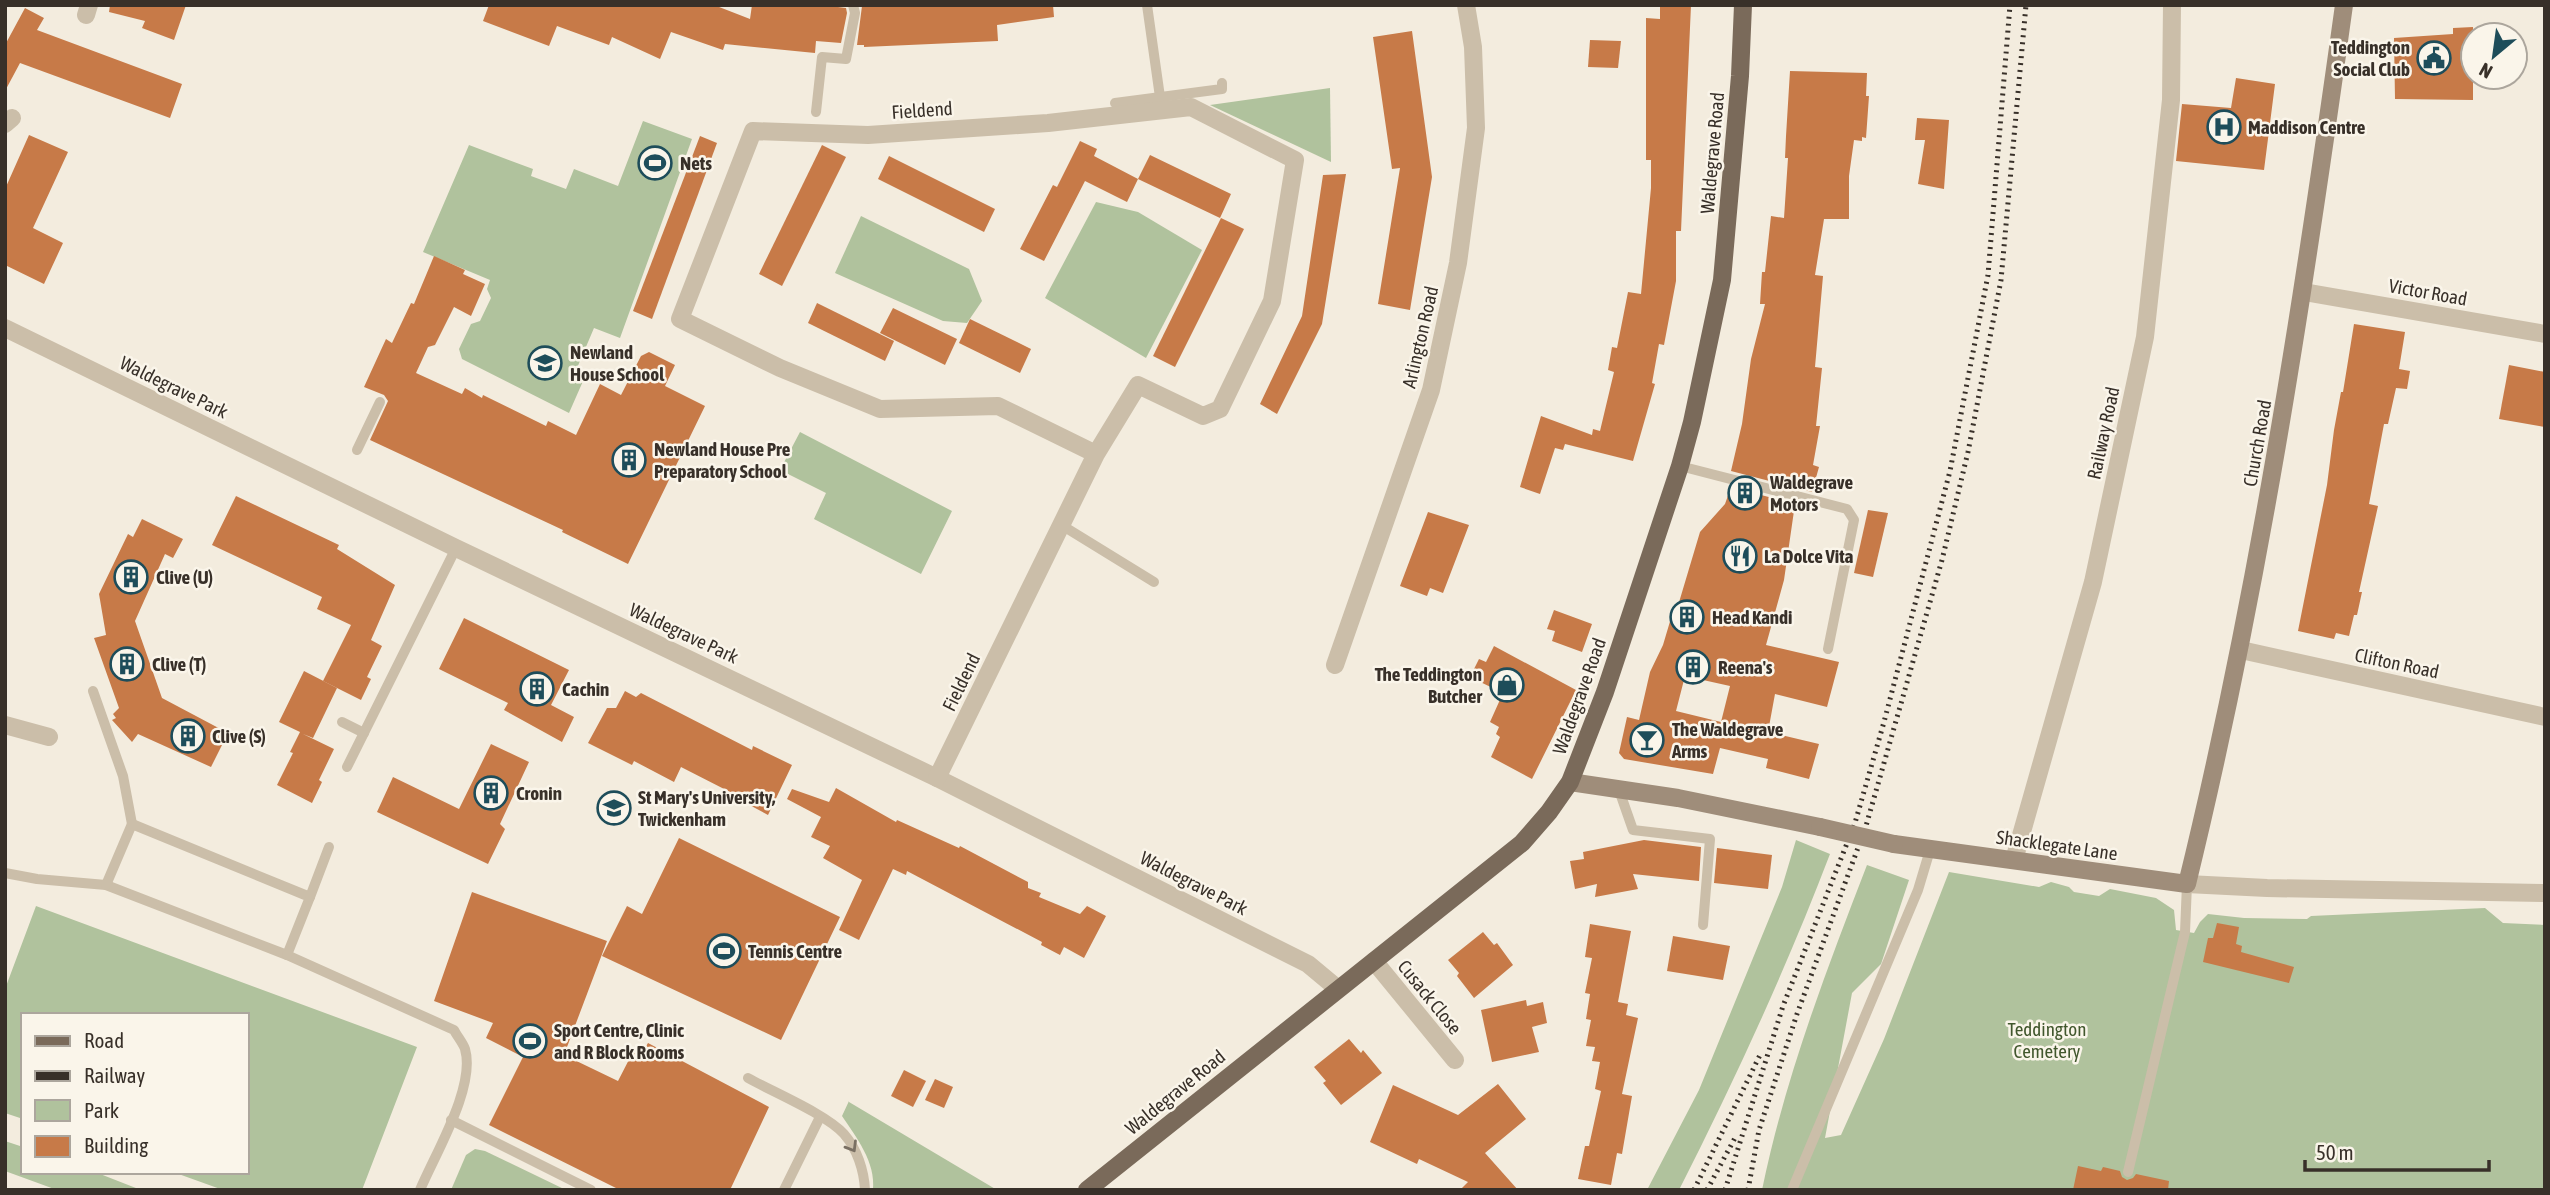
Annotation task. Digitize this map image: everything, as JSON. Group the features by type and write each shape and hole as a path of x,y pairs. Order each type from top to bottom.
{"main road":[{"name":"Waldegrave Road","path":"1087,1190 1522,843 1570,782 1605,692 1680,467 1692,422 1722,280 1740,76 1743,5"},
{"name":"Church Road","path":"2187,884 2216,765 2257,568 2304,292 2344,5"},
{"name":"Shacklegate Lane","path":"1570,782 1678,798 1930,850 2187,884"}],"street":[{"name":"Arlington Road","path":"1335,665 1431,390 1458,263 1476,128 1473,47 1466,5"},
{"name":"Railway Road","path":"2014,860 2093,582 2145,337 2171,100 2172,5"},
{"name":"Fieldend","path":"937,778 1096,454 1138,385 1203,416 1220,410 1272,301 1295,160 1191,107 1048,123 868,135 753,131 680,319 780,368 880,409 998,407 1096,454"},
{"name":"Victor Road","path":"2304,292 2545,334"},
{"name":"Waldegrave Park","path":"5,328 937,778 1308,964 1338,989"},
{"name":"Clifton Road","path":"2241,650 2545,717"},
{"path":"5,725 49,737"},
{"name":"Shacklegate Lane","path":"2187,884 2545,893"},
{"name":"Cusack Close","path":"1374,961 1455,1060"}],"lane":[{"path":"816,112 822,57 846,59 855,13 853,5"},
{"path":"1147,5 1160,97"},
{"path":"1115,103 1222,89 1222,83"},
{"path":"357,450 380,402"},
{"path":"1680,467 1847,509 1854,520 1828,649"},
{"path":"1063,526 1154,582"},
{"path":"347,767 456,548"},
{"path":"93,691 123,776 132,824 106,885"},
{"path":"342,722 364,733"},
{"path":"1619,790 1633,830 1710,839 1703,925"},
{"path":"132,824 310,897"},
{"path":"287,956 329,847"},
{"path":"1792,1190 1918,890 1930,850"},
{"path":"5,873 37,879 106,885 287,956 454,1030 465,1049 467,1077 420,1190"},
{"path":"2128,1172 2185,932 2187,884"},
{"path":"748,1078 820,1117 843,1133 858,1156 865,1179 865,1190"},
{"path":"785,1190 820,1117"},
{"path":"451,1119 591,1190"}],"green space":[{"path":"1330,88 1331,162 1210,105"},
{"path":"643,121 692,139 620,338 594,328 577,368 587,372 569,413 462,359 459,349 471,324 480,321 491,298 487,289 490,280 423,252 469,145 533,169 531,176 566,189 574,169 618,186"},
{"path":"1096,202 1138,212 1202,250 1146,358 1045,298"},
{"path":"861,216 969,269 982,301 967,323 943,321 835,273"},
{"path":"800,432 952,511 921,574 814,519 826,493 780,470"},
{"path":"1796,840 1830,854 1796,940 1740,1066 1679,1190 1647,1190 1699,1090 1782,887"},
{"name":"Teddington Cemetery","path":"1867,865 1909,880 1881,964 1852,993 1825,1138 1841,1135 1884,1039 1949,872 2039,887 2051,882 2069,887 2074,892 2099,896 2110,889 2156,898 2174,910 2176,930 2194,933 2208,914 2244,918 2307,919 2311,916 2485,908 2503,923 2545,925 2545,1190 1762,1190 1771,1148 1795,1066"},
{"path":"36,906 417,1047 362,1190 223,1190 179,1174 248,1174 248,1013 21,1013 21,1118 5,1113 5,989"},
{"path":"849,1101 997,1190 873,1190 868,1160 842,1116"},
{"path":"5,1141 21,1146 21,1174 100,1174 141,1190 57,1190 5,1171"},
{"path":"475,1149 485,1151 566,1190 451,1190 466,1155"}],"building":[{"path":"110,5 186,5 174,40 142,28 145,21 109,12"},
{"path":"489,5 714,5 750,19 752,5 822,5 846,8 847,13 841,43 816,41 815,53 725,44 723,50 671,32 660,59 612,37 609,45 557,26 549,46 483,21"},
{"path":"1053,5 1054,17 997,25 998,41 864,47 857,45 862,6"},
{"path":"1660,5 1691,5 1681,231 1676,231 1676,281 1664,345 1659,344 1652,383 1655,384 1633,461 1565,444 1563,450 1555,448 1540,494 1520,487 1541,416 1592,435 1593,429 1600,431 1614,372 1608,370 1612,347 1617,348 1628,292 1641,294 1651,188 1651,160 1646,160 1646,18 1660,19"},
{"path":"25,8 44,18 37,30 182,84 170,118 20,63 5,91 5,45"},
{"name":"Teddington Social Club","path":"2453,28 2459,28 2459,91 2473,91 2473,100 2395,99 2394,38 2453,34"},
{"path":"1412,31 1432,177 1410,310 1378,304 1400,168 1392,169 1373,37"},
{"path":"1590,40 1621,41 1618,68 1588,67"},
{"path":"1790,71 1867,73 1866,96 1869,96 1866,138 1862,137 1862,141 1854,140 1849,176 1849,219 1824,219 1815,275 1823,276 1815,367 1822,368 1816,426 1820,426 1813,465 1819,467 1812,492 1731,471 1742,424 1751,359 1765,304 1760,304 1762,272 1765,272 1771,216 1784,218"},
{"name":"Maddison Centre","path":"2236,78 2275,84 2264,170 2176,161 2182,104 2231,108"},
{"path":"1917,118 1949,120 1944,189 1918,184 1925,140 1915,140"},
{"path":"29,135 68,152 33,228 63,243 44,284 5,265 5,189"},
{"path":"700,136 717,143 652,319 633,311"},
{"path":"1080,141 1097,149 1094,156 1138,179 1127,202 1085,181 1044,261 1020,249 1053,185 1057,187"},
{"path":"822,145 846,157 782,286 759,274"},
{"path":"1150,155 1231,194 1220,218 1138,179"},
{"path":"889,156 995,209 984,232 878,179"},
{"path":"1346,174 1322,324 1277,414 1260,404 1302,316 1323,175"},
{"path":"1221,218 1244,229 1175,367 1153,356"},
{"path":"434,256 465,270 463,274 485,284 471,316 454,307 435,345 428,347 416,373 462,394 465,388 546,426 548,421 576,435 600,384 621,395 641,356 649,352 675,365 665,386 705,406 628,564 562,532 563,530 370,440 388,401 384,395 364,387 386,339 392,343 411,303 414,304"},
{"path":"817,303 894,341 885,361 808,323"},
{"path":"893,308 957,339 945,365 880,333"},
{"path":"970,319 1031,349 1020,373 959,343"},
{"path":"2354,324 2405,332 2399,369 2410,371 2407,389 2396,388 2388,424 2384,424 2369,504 2378,506 2359,592 2362,592 2357,615 2354,615 2349,636 2336,633 2334,639 2298,631 2327,485 2334,430"},
{"path":"2509,365 2545,372 2545,427 2499,419"},
{"path":"1731,487 1795,504 1784,580 1766,645 1839,662 1827,707 1775,694 1768,732 1819,744 1809,779 1766,768 1768,759 1720,748 1713,774 1624,759 1619,753 1627,717 1639,720 1650,672 1663,645 1674,608 1677,609 1700,532 1725,504","holes":["1685,676 1730,686 1721,722 1676,711"]},
{"path":"236,496 339,545 337,549 395,585 371,640 382,646 367,677 371,679 361,700 323,681 351,625 317,609 322,597 212,545"},
{"path":"1868,510 1888,513 1873,577 1854,573"},
{"path":"1428,512 1469,525 1443,593 1430,588 1427,596 1400,586"},
{"path":"142,519 183,539 173,558 165,554 135,621 162,698 228,733 211,767 138,734 132,742 112,720 116,718 113,714 119,708 94,638 106,635 99,594 128,534 133,537"},
{"path":"1554,610 1592,624 1582,652 1552,641 1555,631 1547,629"},
{"path":"464,618 569,670 551,705 574,717 562,742 504,710 508,703 439,669"},
{"path":"1494,646 1576,690 1532,779 1491,757 1500,737 1496,734 1499,727 1490,722 1503,693 1470,677 1479,659 1486,662"},
{"path":"304,671 337,688 313,738 303,734 334,749 319,780 322,782 312,803 277,785 300,732 279,722"},
{"path":"625,691 636,697 641,693 752,750 753,746 792,765 768,815 681,767 674,782 634,761 632,765 588,743 607,708 616,708"},
{"name":"Cronin","path":"491,744 529,762 500,824 505,829 488,864 377,812 393,777 459,809"},
{"path":"836,788 896,822 897,820 959,848 960,846 1028,882 1028,888 1041,893 1039,897 1080,914 1087,906 1106,916 1084,958 1064,947 1060,955 1041,945 1042,942 907,871 906,875 893,869 859,940 839,930 862,880 823,858 830,846 811,837 821,817 787,799 792,789 829,802"},
{"name":"Tennis Centre","path":"679,838 840,917 781,1040 602,956 627,906 642,914"},
{"path":"1644,840 1701,847 1699,881 1633,874 1638,889 1595,897 1597,884 1575,889 1570,861 1584,859 1583,852"},
{"path":"1717,848 1772,855 1768,889 1714,883"},
{"name":"Sport Centre, Clinic and R Block Rooms","path":"472,892 607,941 564,1055 618,1081 636,1046 644,1050 648,1043 769,1107 730,1190 620,1190 489,1125 523,1057 486,1038 493,1023 434,1001"},
{"path":"2217,923 2239,927 2236,944 2242,946 2241,952 2294,967 2289,983 2203,962 2208,938 2213,938"},
{"path":"1590,924 1631,931 1618,1002 1628,1004 1626,1015 1638,1018 1622,1094 1632,1096 1622,1154 1617,1153 1611,1185 1578,1179 1585,1146 1589,1146 1601,1091 1595,1089 1600,1062 1592,1061 1595,1047 1586,1046 1591,1020 1586,1019 1590,994 1585,993 1592,958 1585,957"},
{"path":"1483,932 1494,945 1497,943 1513,965 1474,998 1448,960"},
{"path":"1673,936 1730,946 1723,980 1667,971"},
{"path":"1526,1000 1527,1006 1543,1002 1547,1023 1532,1027 1539,1052 1492,1062 1481,1010"},
{"path":"1349,1039 1361,1053 1363,1050 1382,1073 1341,1105 1314,1067"},
{"path":"904,1070 926,1081 913,1107 891,1096"},
{"path":"935,1079 953,1087 944,1108 925,1100"},
{"path":"1498,1084 1526,1119 1485,1153 1518,1190 1460,1190 1468,1182 1419,1159 1417,1164 1370,1142 1393,1085 1458,1115"},
{"path":"2078,1166 2101,1171 2103,1167 2120,1171 2122,1177 2127,1180 2136,1174 2169,1181 2168,1190 2073,1190"}],"railway":[{"path":"1725,1190 1783,1006 1855,823 1950,471 1988,275 2010,5"},
{"path":"1748,1190 1759,1130 1797,1014 1866,826 1942,560 1968,452 2001,280 2026,5"},
{"path":"1694,1190 1761,1053"},
{"path":"1707,1190 1736,1136"}],"place":[{"name":"Teddington Social Club","path":"2434,58"},
{"name":"Maddison Centre","path":"2224,127"},
{"name":"Nets","path":"655,163"},
{"name":"Newland House School","path":"545,363"},
{"name":"Newland House Pre Preparatory School","path":"629,460"},
{"name":"Waldegrave Motors","path":"1745,493"},
{"name":"La Dolce Vita","path":"1740,556"},
{"name":"Clive (U)","path":"131,577"},
{"name":"Head Kandi","path":"1687,617"},
{"name":"Clive (T)","path":"127,664"},
{"name":"Reena's","path":"1693,667"},
{"name":"The Teddington Butcher","path":"1507,685"},
{"name":"Cachin","path":"537,689"},
{"name":"Clive (S)","path":"188,736"},
{"name":"The Waldegrave Arms","path":"1647,740"},
{"name":"Cronin","path":"491,793"},
{"name":"St Mary's University, Twickenham","path":"614,808"},
{"name":"Tennis Centre","path":"724,951"},
{"name":"Sport Centre, Clinic and R Block Rooms","path":"530,1041"}]}
